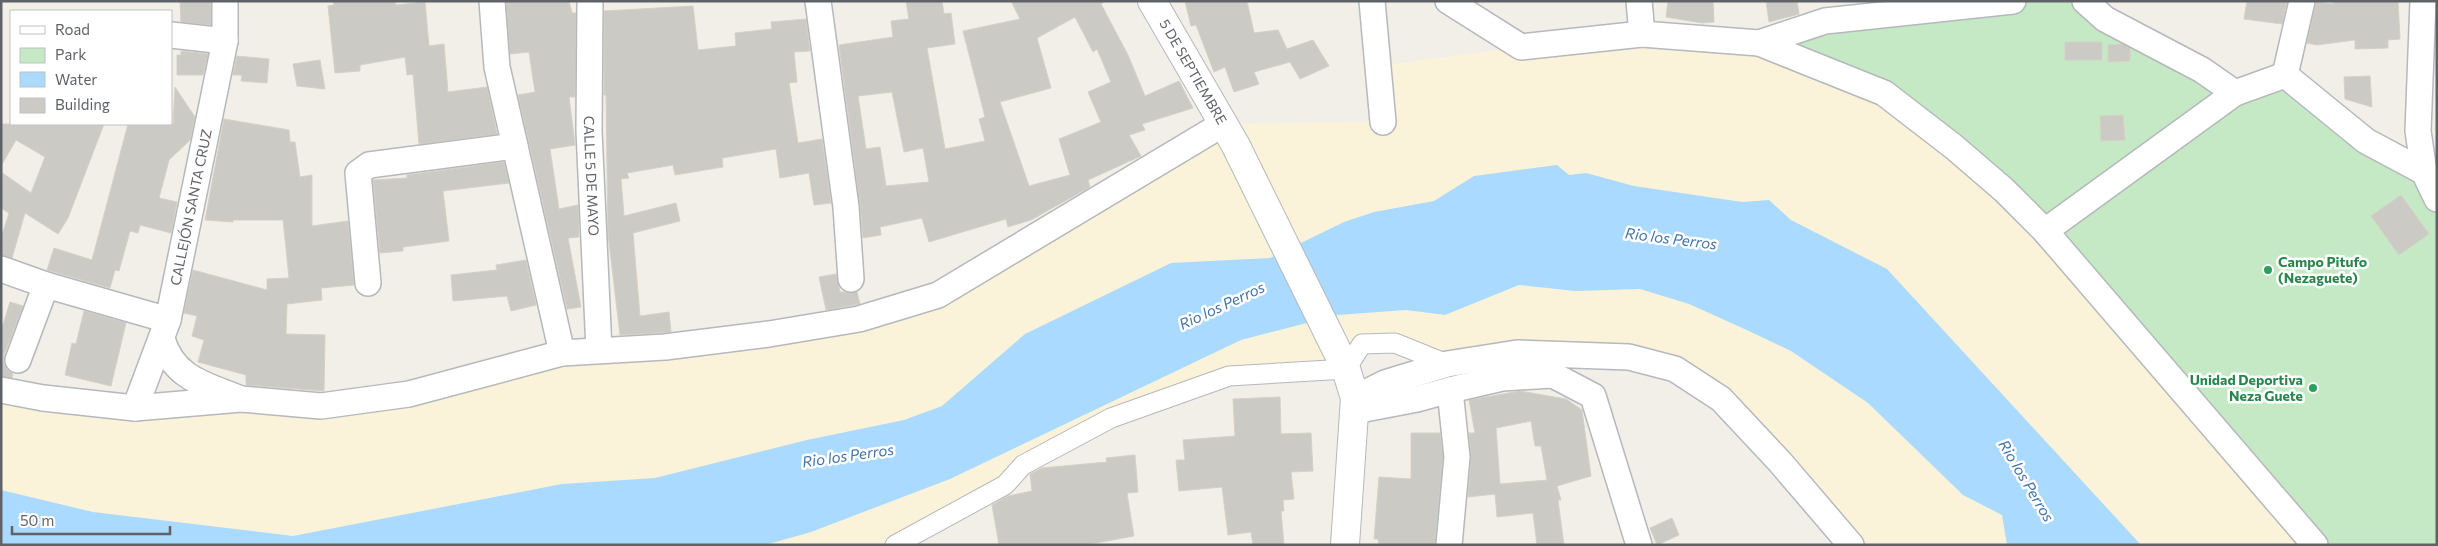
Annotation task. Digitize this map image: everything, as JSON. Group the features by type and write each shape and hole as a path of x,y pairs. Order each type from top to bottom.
{"street":[{"name":"CALLEJÓN SANTA CRUZ","path":"135,408 165,329 225,41 225,1"},
{"path":"492,1 497,67 562,353"},
{"name":"CALLE 5 DE MAYO","path":"590,1 589,131 599,350"},
{"path":"818,1 846,207 851,279"},
{"path":"1372,1 1384,122"},
{"path":"1448,1 1521,47 1642,34 1759,43 1884,93 1962,153 2004,190 2044,231 2315,545"},
{"path":"1640,1 1642,34"},
{"path":"1759,43 1825,21 2012,1"},
{"path":"2085,1 2105,19 2202,70 2235,93"},
{"path":"2285,75 2302,1"},
{"path":"2423,1 2418,131 2424,172 2437,199"},
{"name":"5 DE SEPTIEMBRE","path":"1151,5 1229,134 1346,369 1354,404"},
{"path":"172,34 225,41"},
{"path":"2044,231 2235,93 2285,75"},
{"path":"2285,75 2366,140 2424,172"},
{"path":"1,390 43,398 135,408 241,399 321,406 409,394 562,353 666,347 769,334 858,319 938,294 1229,134"},
{"path":"368,283 358,172 369,165 515,146"},
{"path":"1,268 165,329 167,354 192,380 241,399"},
{"path":"18,360 46,285"},
{"path":"895,545 1005,485 1023,465 1110,418 1229,376 1346,369 1362,344 1395,343 1447,364"},
{"path":"1354,404 1385,383 1447,364 1518,353 1630,357 1675,369 1727,405 1780,462 1850,545"},
{"path":"1354,404 1418,399 1502,378 1553,375 1593,396 1637,544"},
{"path":"1450,390 1457,458 1450,545"},
{"path":"1345,545 1354,404"}],"green space":[{"path":"2013,1 2085,1 2235,93 2285,75 2437,199 2437,545 2315,545 1759,43"}],"sand":[{"path":"1759,43 1884,93 1954,147 2315,545 1851,545 1675,369 1447,364 1362,344 1346,369 1229,376 1111,418 895,545 1,545 1,390 321,406 599,350 938,294 1223,124 1383,122 1378,66 1521,47"}],"water":[{"name":"Rio los Perros","path":"1557,165 1569,175 1586,173 1634,186 1742,202 1769,200 1791,220 1887,269 2141,545 2007,545 2002,515 1963,495 1868,403 1791,351 1689,304 1640,289 1575,291 1519,285 1445,315 1406,310 1338,315 1241,340 950,479 811,532 765,545 1,545 1,490 93,512 293,536 562,484 655,478 807,440 904,420 942,406 1025,334 1171,263 1270,258 1344,222 1374,212 1434,201 1474,176"}],"building":[{"path":"180,1 211,1 211,25 181,22"},
{"path":"333,1 395,1 396,5 425,2 429,46 444,44 448,92 487,87 497,134 419,144 413,74 407,75 405,57 360,65 360,71 335,73 328,6 334,5"},
{"path":"506,1 569,1 572,13 576,13 575,97 569,97 575,145 550,149 559,209 578,205 579,237 568,238 581,307 567,309 518,95 535,92 529,52 510,54"},
{"path":"906,1 942,1 944,14 951,13 955,44 927,48 945,149 985,141 979,119 985,117 963,31 1020,19 1011,1 1106,1 1101,4 1128,55 1145,96 1179,81 1193,108 1142,124 1145,130 1129,135 1141,156 1088,180 1090,187 1031,220 1008,227 1006,219 929,242 922,218 880,227 881,235 863,238 839,45 893,37 891,21 909,19","holes":["1075,17 1093,52 1097,49 1111,82 1088,92 1101,122 1059,139 1070,175 1029,186 1000,102 1051,88 1037,38","892,92 904,152 923,148 929,182 886,186 880,147 866,149 858,96"]},
{"path":"1185,1 1247,1 1254,33 1278,30 1287,49 1313,40 1329,66 1300,79 1290,62 1254,72 1259,84 1234,92 1225,67 1214,72 1196,25 1191,26"},
{"path":"1668,1 1713,1 1714,22 1702,23 1666,17"},
{"path":"1766,1 1797,1 1799,14 1769,22"},
{"path":"2247,1 2287,1 2282,24 2244,19"},
{"path":"2333,1 2398,1 2400,39 2388,40 2388,48 2355,49 2355,40 2317,45 2307,43 2316,2 2333,4"},
{"path":"693,6 698,50 736,46 735,33 772,29 771,22 806,19 810,51 794,52 797,82 789,83 798,143 822,139 831,203 814,205 809,173 780,178 776,149 722,158 723,167 675,175 673,165 627,173 629,178 621,179 624,216 676,203 680,221 633,233 640,316 669,312 671,332 620,335 608,234 606,95 604,95 604,11"},
{"path":"2065,42 2102,42 2102,60 2065,60"},
{"path":"2123,44 2130,48 2130,61 2108,62 2108,45"},
{"path":"181,51 208,54 203,75 177,75 177,55 181,55"},
{"path":"237,56 269,59 267,83 241,81 242,75 233,75"},
{"path":"320,60 325,89 297,86 293,64"},
{"path":"2370,76 2372,107 2345,99 2344,77"},
{"path":"175,87 195,117 190,140 169,160 159,198 177,202 171,233 140,225 138,233 130,231 119,271 115,270 110,288 47,270 54,248 92,260 128,125 173,124"},
{"path":"2123,115 2125,140 2101,141 2100,116"},
{"path":"224,119 289,130 290,142 295,142 300,177 312,175 312,226 348,221 354,285 321,288 322,300 287,304 286,334 325,335 324,391 246,385 246,375 198,362 204,340 192,336 197,316 184,313 193,270 267,290 267,279 289,278 283,220 233,220 233,222 205,220"},
{"path":"1,124 104,125 68,218 58,234 25,213 12,258 1,255 1,238 9,213 1,208 1,172 31,193 45,157 16,140 1,166"},
{"path":"504,162 509,183 443,191 449,241 403,247 403,251 380,253 373,180 407,178 407,175"},
{"path":"2401,195 2429,234 2399,255 2371,216"},
{"path":"526,260 536,305 511,311 507,296 453,301 451,275 497,270 496,265"},
{"path":"836,274 840,292 857,292 860,304 826,310 819,277"},
{"path":"10,302 23,306 4,355 4,363 13,374 12,378 1,376 1,331"},
{"path":"84,311 126,323 111,386 65,375 72,343 76,344"},
{"path":"1520,391 1566,399 1582,410 1591,476 1557,486 1561,500 1558,500 1564,545 1537,545 1533,513 1497,517 1495,494 1468,497 1471,458 1469,433 1475,433 1469,400","holes":["1531,421 1535,446 1541,446 1547,480 1500,484 1496,428"]},
{"path":"1280,397 1281,434 1311,433 1313,471 1291,472 1294,499 1283,500 1284,511 1281,511 1284,545 1253,545 1251,532 1228,535 1222,487 1179,491 1176,460 1185,460 1183,440 1235,436 1233,399"},
{"path":"1411,433 1440,433 1443,457 1435,545 1379,545 1378,539 1374,539 1379,477 1411,479"},
{"path":"1135,455 1138,492 1127,493 1134,536 1085,545 999,545 992,505 1008,496 1032,491 1030,474 1042,468 1107,462 1106,458"},
{"path":"1672,518 1679,535 1657,545 1650,528"}],"place":[{"name":"Campo Pitufo (Nezaguete)","path":"2268,270"},
{"name":"Unidad Deportiva Neza Guete","path":"2313,388"}]}
